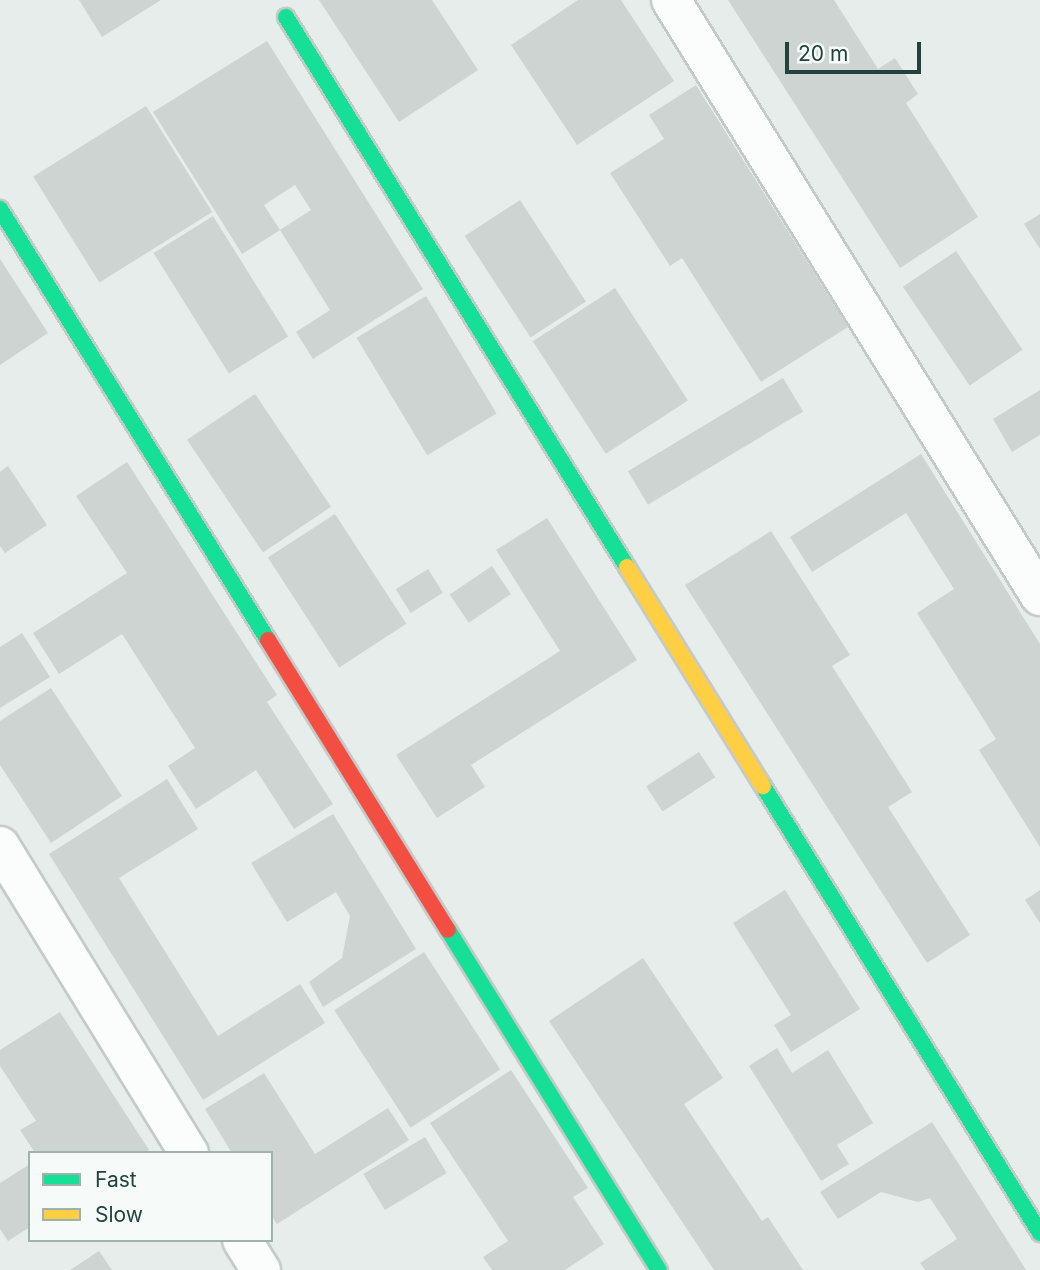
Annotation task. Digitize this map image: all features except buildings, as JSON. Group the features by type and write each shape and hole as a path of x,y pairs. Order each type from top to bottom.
{"street":[{"path":"671,0 1040,596"},
{"path":"286,17 1040,1233"},
{"path":"0,209 659,1270"},
{"path":"0,846 188,1151"},
{"path":"243,1242 261,1270"}],"traffic: fast":[{"path":"286,17 627,567"},
{"path":"0,209 268,640"},
{"path":"763,786 1040,1233"},
{"path":"448,930 659,1270"}],"traffic: slow":[{"path":"627,567 763,786"}],"traffic: jam":[{"path":"268,640 448,930"}]}
